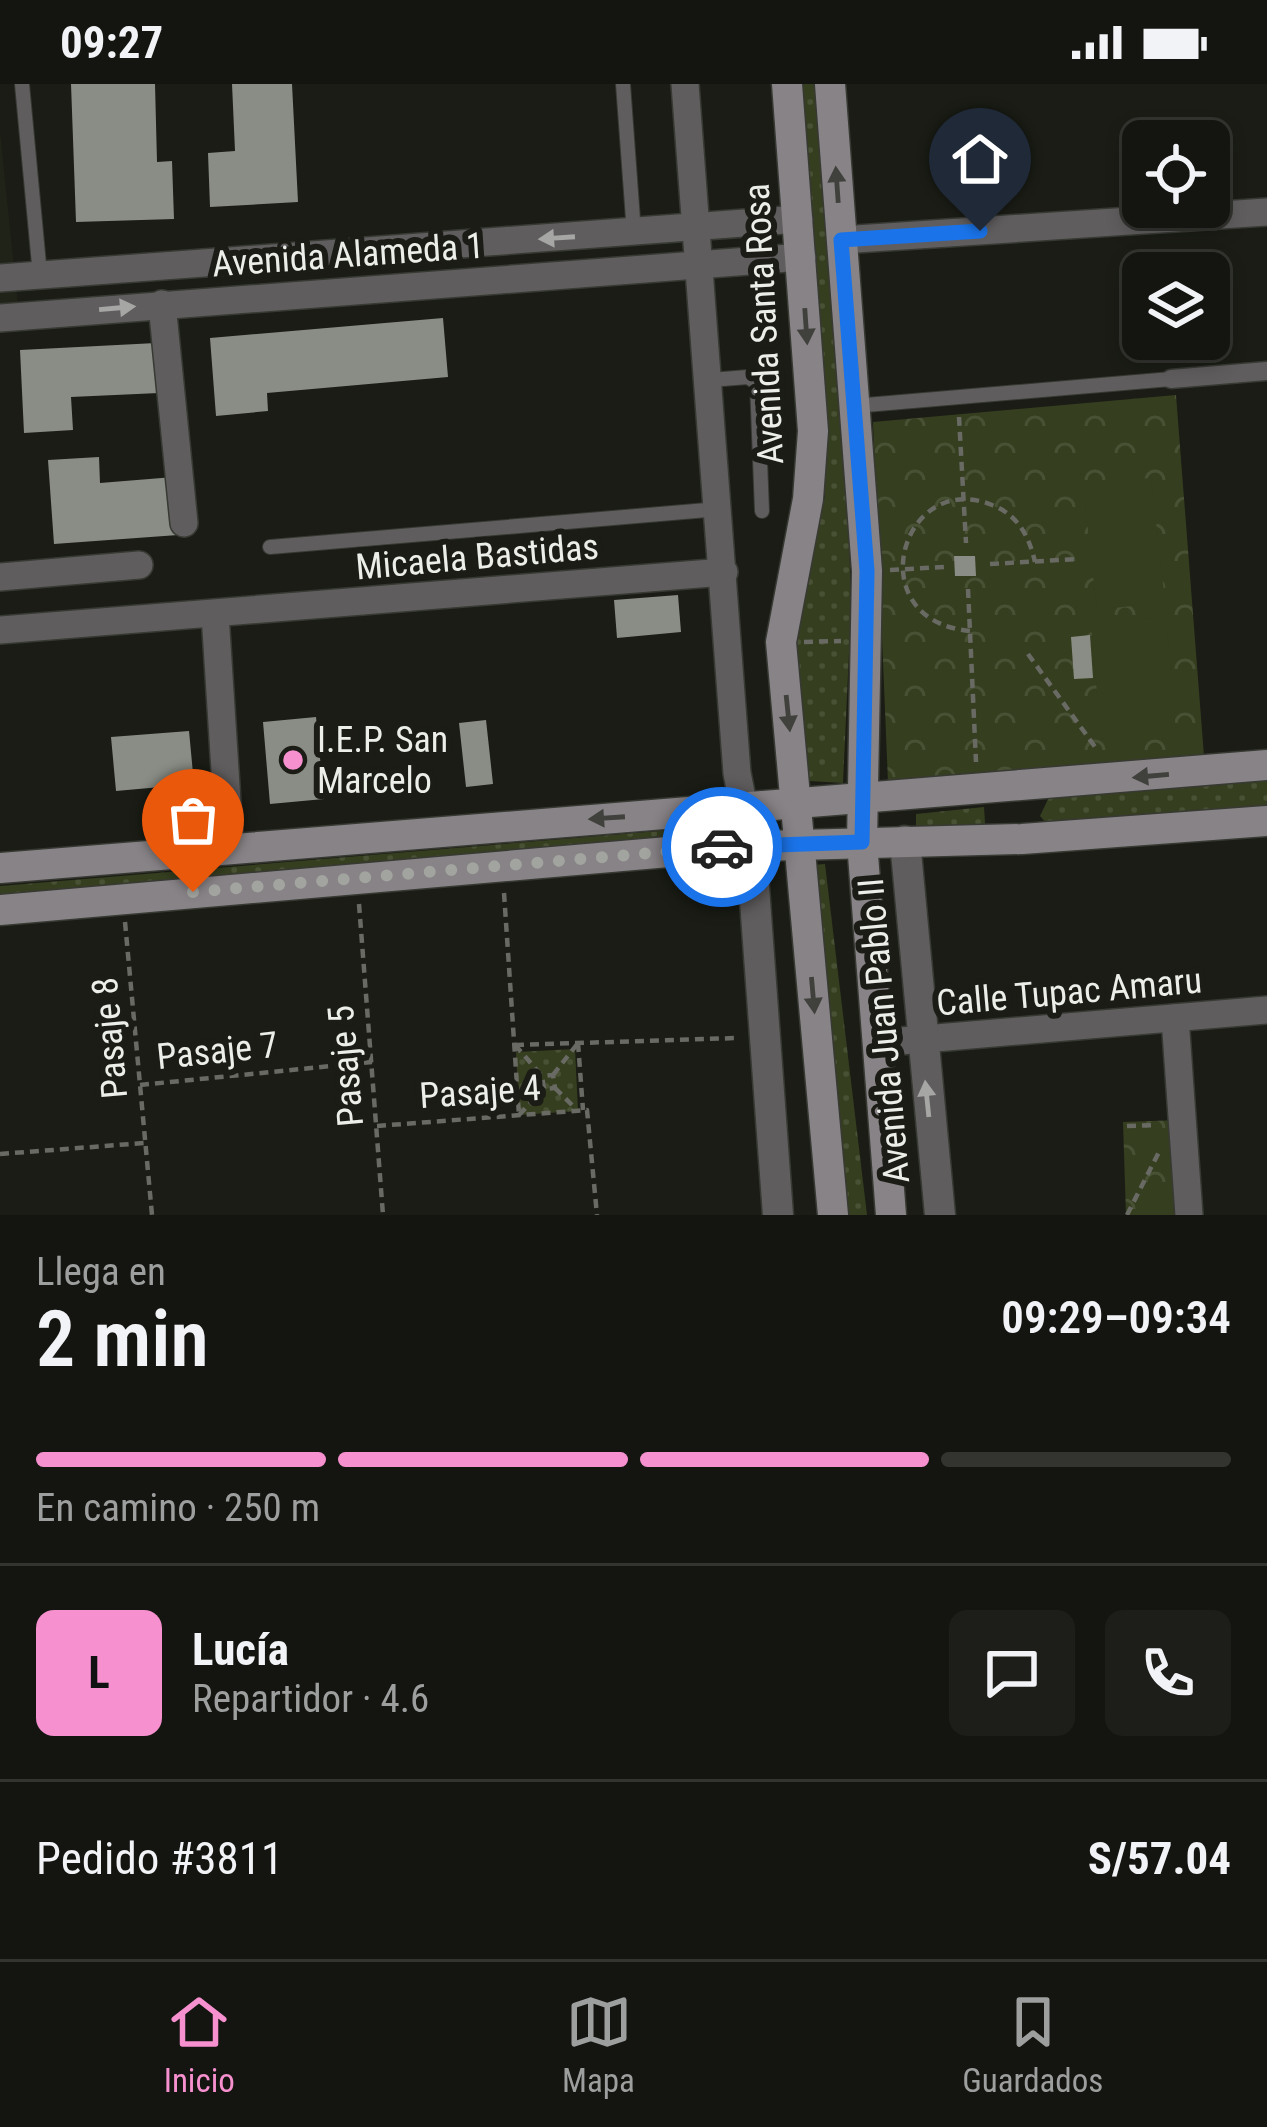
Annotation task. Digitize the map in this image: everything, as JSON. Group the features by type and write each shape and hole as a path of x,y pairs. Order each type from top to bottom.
{"main road":[{"name":"Avenida Santa Rosa","path":"787,84 802,257 812,466 781,642 800,844"},
{"path":"830,84 867,571 870,641 864,799"},
{"path":"0,868 1267,765"},
{"path":"1020,787 1007,813 1022,839"},
{"name":"Avenida Juan Pablo II","path":"864,799 862,842 891,1215"},
{"path":"0,910 752,846 1022,839 1267,821"},
{"name":"Avenida Juan Pablo II","path":"800,844 833,1215"}],"street":[{"path":"686,84 736,772 752,846 778,1215"},
{"path":"841,240 1267,212"},
{"path":"0,278 799,219"},
{"path":"384,250 376,254 373,267 374,278 384,287"},
{"name":"Avenida Alameda 1","path":"0,318 802,257"},
{"path":"162,304 184,523"},
{"path":"1171,379 1267,371"},
{"path":"0,577 139,565"},
{"name":"Micaela Bastidas","path":"0,630 724,572"},
{"path":"215,614 230,848"},
{"name":"Avenida Juan Pablo II","path":"905,841 920,1040 940,1215"},
{"name":"Calle Tupac Amaru","path":"877,1043 1267,1010"},
{"path":"1175,1018 1190,1215"}],"lane":[{"path":"22,84 40,275"},
{"path":"623,84 634,232"},
{"path":"710,380 748,376 757,383 763,512"},
{"path":"854,406 1171,379"},
{"path":"270,548 719,509"}],"path":[{"path":"958,397 966,543"},
{"path":"970,631 932,621 916,607 902,569 912,530 944,503 964,499 1004,509 1030,541 1035,562"},
{"path":"990,564 1077,560"},
{"path":"867,571 944,567"},
{"path":"968,589 977,791"},
{"path":"781,642 870,641"},
{"path":"1028,654 1120,779"},
{"path":"504,902 519,1114"},
{"name":"Pasaje 5","path":"360,913 383,1215"},
{"name":"Pasaje 8","path":"126,928 152,1215"},
{"path":"514,1045 736,1038"},
{"path":"578,1043 553,1075 555,1088 583,1110"},
{"path":"578,1043 597,1215"},
{"path":"514,1045 542,1076 544,1089"},
{"name":"Pasaje 7","path":"140,1085 371,1062"},
{"path":"542,1076 553,1075"},
{"path":"519,1114 544,1089 555,1088"},
{"name":"Pasaje 4","path":"377,1126 583,1110"},
{"path":"1127,1126 1174,1124"},
{"path":"0,1154 145,1142"},
{"path":"1127,1215 1150,1167"}],"shaded area":[{"path":"0,132 18,306 0,307"}],"green space":[{"path":"795,84 819,84 848,497 851,609 843,783 792,780 789,630 825,497"},
{"path":"1176,395 1204,756 888,782 873,422"},
{"path":"1151,478 1165,602 1097,610 1083,485"},
{"path":"1166,617 1176,732 1101,739 1091,624"},
{"path":"1267,777 1267,809 1047,824 1040,816 1050,795"},
{"path":"984,807 986,839 916,837 916,814"},
{"path":"707,828 713,841 0,906 0,886"},
{"path":"825,864 867,1215 836,1215 799,866"},
{"path":"575,1049 578,1111 519,1115 516,1052"},
{"path":"1179,1120 1183,1215 1126,1215 1123,1122"}],"building":[{"path":"71,84 155,84 157,162 172,161 174,219 76,222"},
{"path":"232,84 292,84 298,202 210,207 208,153 235,151"},
{"path":"443,318 448,377 267,393 268,411 216,416 210,338"},
{"path":"156,343 159,393 71,397 73,430 24,433 20,350"},
{"path":"99,457 100,483 174,477 178,535 54,544 48,460"},
{"path":"954,556 975,556 976,576 955,576"},
{"path":"678,595 681,632 617,638 614,600"},
{"path":"1090,635 1093,678 1074,679 1071,637"},
{"name":"I.E.P. San Marcelo","path":"316,717 324,799 270,804 263,722"},
{"path":"486,720 493,784 466,787 459,723"},
{"path":"189,731 194,784 116,791 111,737"}],"way so far":[{"path":"193,892 722,847"}],"place":[{"name":"I.E.P. San Marcelo","path":"293,760"}],"route":[{"path":"722,847 862,842 870,641 841,240 980,231"}]}
